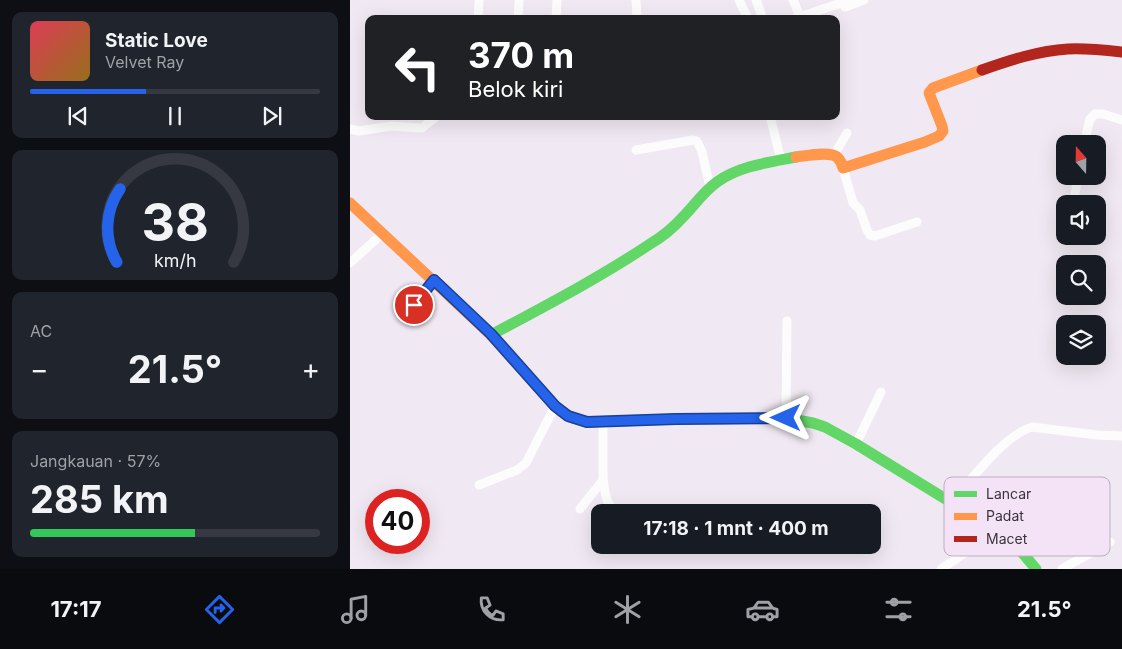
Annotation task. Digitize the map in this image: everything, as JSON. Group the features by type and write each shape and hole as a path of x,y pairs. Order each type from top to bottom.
{"street":[{"path":"478,15 479,0"},
{"path":"518,0 518,15"},
{"path":"556,15 557,0"},
{"path":"636,0 637,15"},
{"path":"739,0 746,15"},
{"path":"756,0 762,15"},
{"path":"793,0 799,15"},
{"path":"816,0 820,9"},
{"path":"811,15 864,0"},
{"path":"807,15 844,1"},
{"path":"843,168 939,136 943,131 942,124 931,100 930,93 933,88 1005,62 1037,53 1068,49 1122,52"},
{"path":"1086,135 1090,119 1095,114 1103,114 1122,120"},
{"path":"350,129 359,131 391,126 422,128 432,120"},
{"path":"771,120 781,160"},
{"path":"834,155 848,133"},
{"path":"636,150 693,140 697,141 702,152 710,187"},
{"path":"491,334 592,280 653,242 684,216 715,182 732,172 754,165 817,154 834,155 838,158 843,168 853,203 860,210 870,235 875,236 917,222"},
{"path":"350,203 491,334 555,406 568,416 587,422 786,418 814,422 856,444 944,497"},
{"path":"350,263 383,233"},
{"path":"404,317 434,280"},
{"path":"786,418 787,321"},
{"path":"856,444 881,392"},
{"path":"479,485 517,470 526,463 555,406"},
{"path":"603,422 602,480 609,504"},
{"path":"973,477 1013,437 1023,430 1032,427 1122,436"},
{"path":"580,508 602,480"},
{"path":"941,569 960,556"},
{"path":"1025,556 1036,569"},
{"path":"1062,569 1085,556"}],"traffic: fast":[{"path":"491,335 592,280 659,238 679,222 707,190 717,182 735,172 755,165 796,157"},
{"path":"573,418 587,422 786,418 813,423 825,427 856,444 944,498"},
{"path":"1025,556 1036,569"}],"traffic: slow":[{"path":"796,157 829,154 837,157 843,168 939,136 943,131 942,126 929,93 933,88 982,70"},
{"path":"350,203 491,335 555,406 573,418"}],"traffic: jam":[{"path":"982,70 1024,56 1057,50 1081,49 1122,52"}],"route":[{"path":"414,305 434,280 491,334 560,411 577,420 603,422 786,418"}]}
